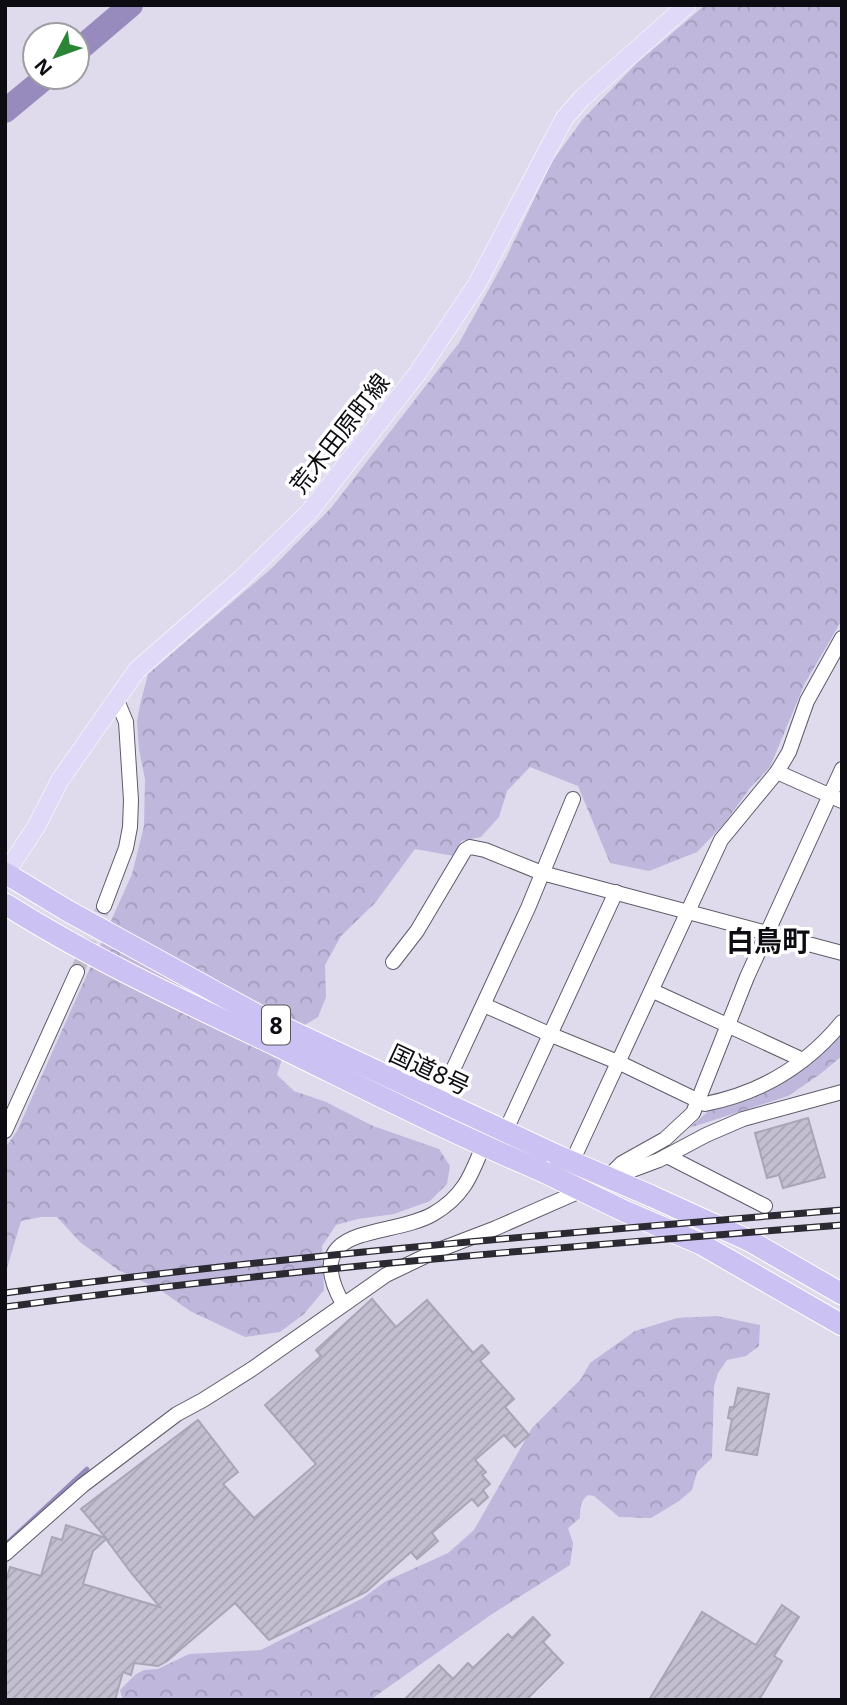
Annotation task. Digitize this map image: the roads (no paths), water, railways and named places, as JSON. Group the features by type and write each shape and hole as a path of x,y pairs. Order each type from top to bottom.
{"highway":[{"name":"国道8号","path":"5,873 68,911 261,1017 505,1132 750,1241 842,1294"},
{"name":"国道8号","path":"5,904 83,950 192,1006 483,1146 701,1244 842,1325"}],"main road":[{"name":"荒木田原町線","path":"5,873 36,827 60,780 137,670 241,579 309,512 417,374 477,284 564,119 582,97 687,5"}],"street":[{"path":"565,1159 620,1063 721,840 777,772 789,752 807,701 842,638"},
{"path":"104,906 126,848 130,827 126,722 116,698"},
{"path":"605,1180 622,1163 665,1139 693,1113 767,933 836,798 842,769"},
{"path":"777,772 836,798"},
{"path":"438,1101 484,1005 573,799"},
{"path":"393,962 407,946 465,849 470,847 485,850 542,873 842,953"},
{"path":"505,1132 616,892"},
{"path":"5,1131 77,972"},
{"path":"653,991 803,1060"},
{"path":"484,1005 620,1063 705,1104 745,1094 784,1075 842,1022"},
{"path":"5,1554 83,1485 177,1414 242,1375 386,1275 411,1262 667,1156 743,1119 842,1092"},
{"path":"343,1304 333,1286 330,1271 332,1258 339,1246 379,1230 419,1221 441,1209 457,1196 470,1180 483,1146"},
{"path":"667,1156 765,1206"}],"waterway":[{"path":"91,39 131,5"},
{"path":"5,111 29,91"},
{"path":"6,1544 87,1469"}],"tunnel":[{"path":"77,972 104,906"}],"railway":[{"path":"5,1293 318,1257 842,1210"},
{"path":"5,1307 318,1270 842,1225"}],"district":[{"name":"白鳥町","path":"768,940"}]}
